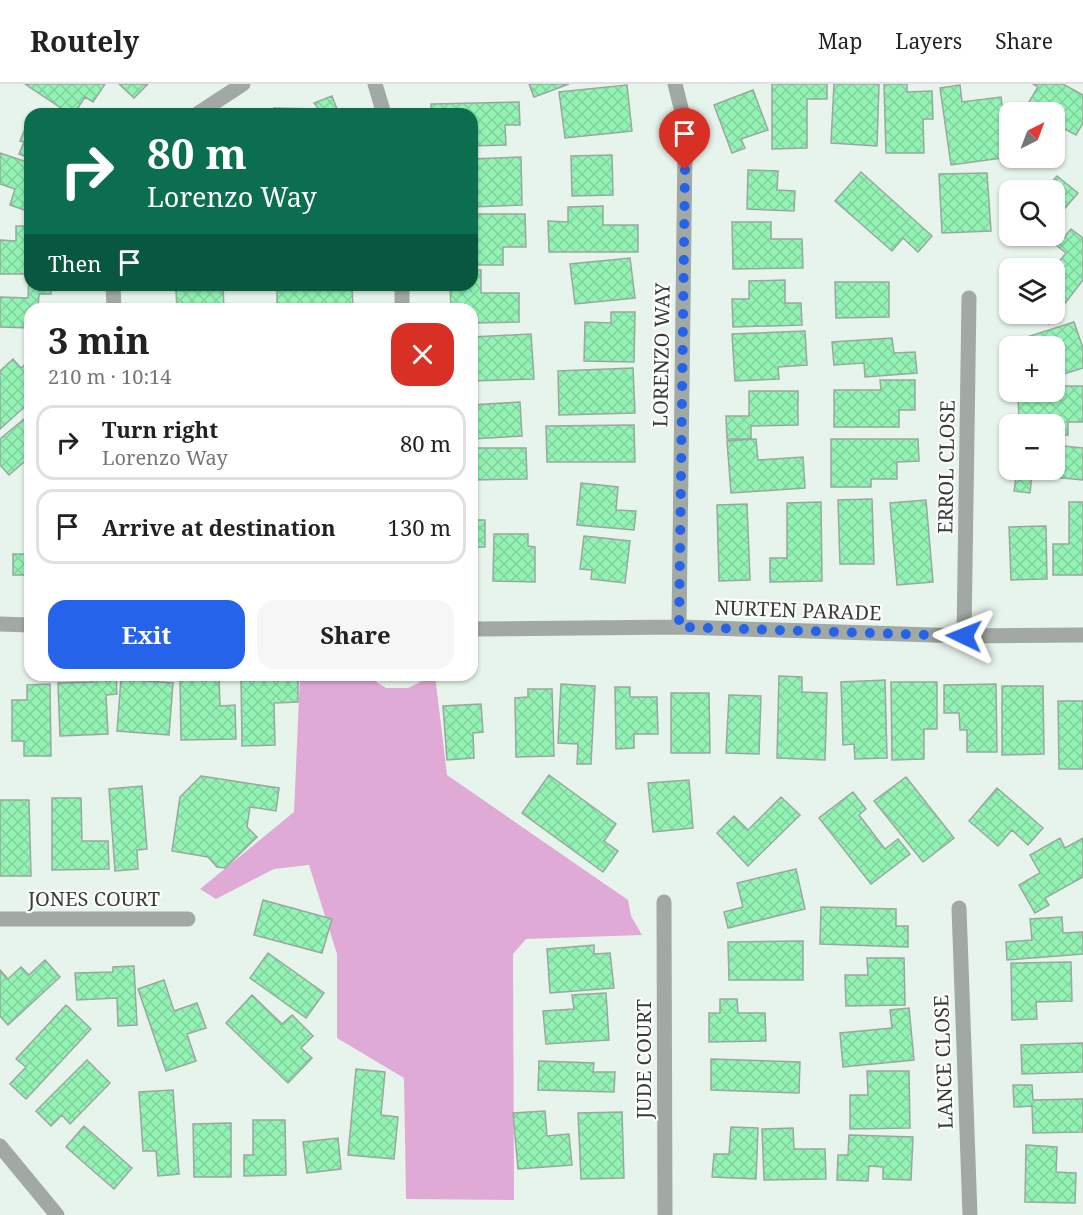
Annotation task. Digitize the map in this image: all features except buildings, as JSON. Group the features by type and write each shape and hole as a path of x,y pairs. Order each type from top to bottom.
{"street":[{"path":"206,108 243,84"},
{"path":"375,84 382,108"},
{"name":"LORENZO WAY","path":"675,84 681,106 685,147 679,627"},
{"name":"ERROL CLOSE","path":"964,636 969,298"},
{"path":"0,624 24,624"},
{"name":"NURTEN PARADE","path":"478,628 679,627 964,636 1083,635"},
{"name":"JUDE COURT","path":"664,902 665,1215"},
{"name":"LANCE CLOSE","path":"958,908 970,1215"},
{"name":"JONES COURT","path":"0,919 188,918"},
{"path":"0,1146 57,1215"}],"shaded area":[{"path":"300,681 375,681 386,688 408,688 423,681 436,681 447,775 628,900 631,916 642,935 526,939 513,954 514,1200 406,1199 404,1078 337,1038 337,954 309,865 274,869 216,899 200,889 294,812"}],"route":[{"path":"685,170 679,627 964,636"}]}
